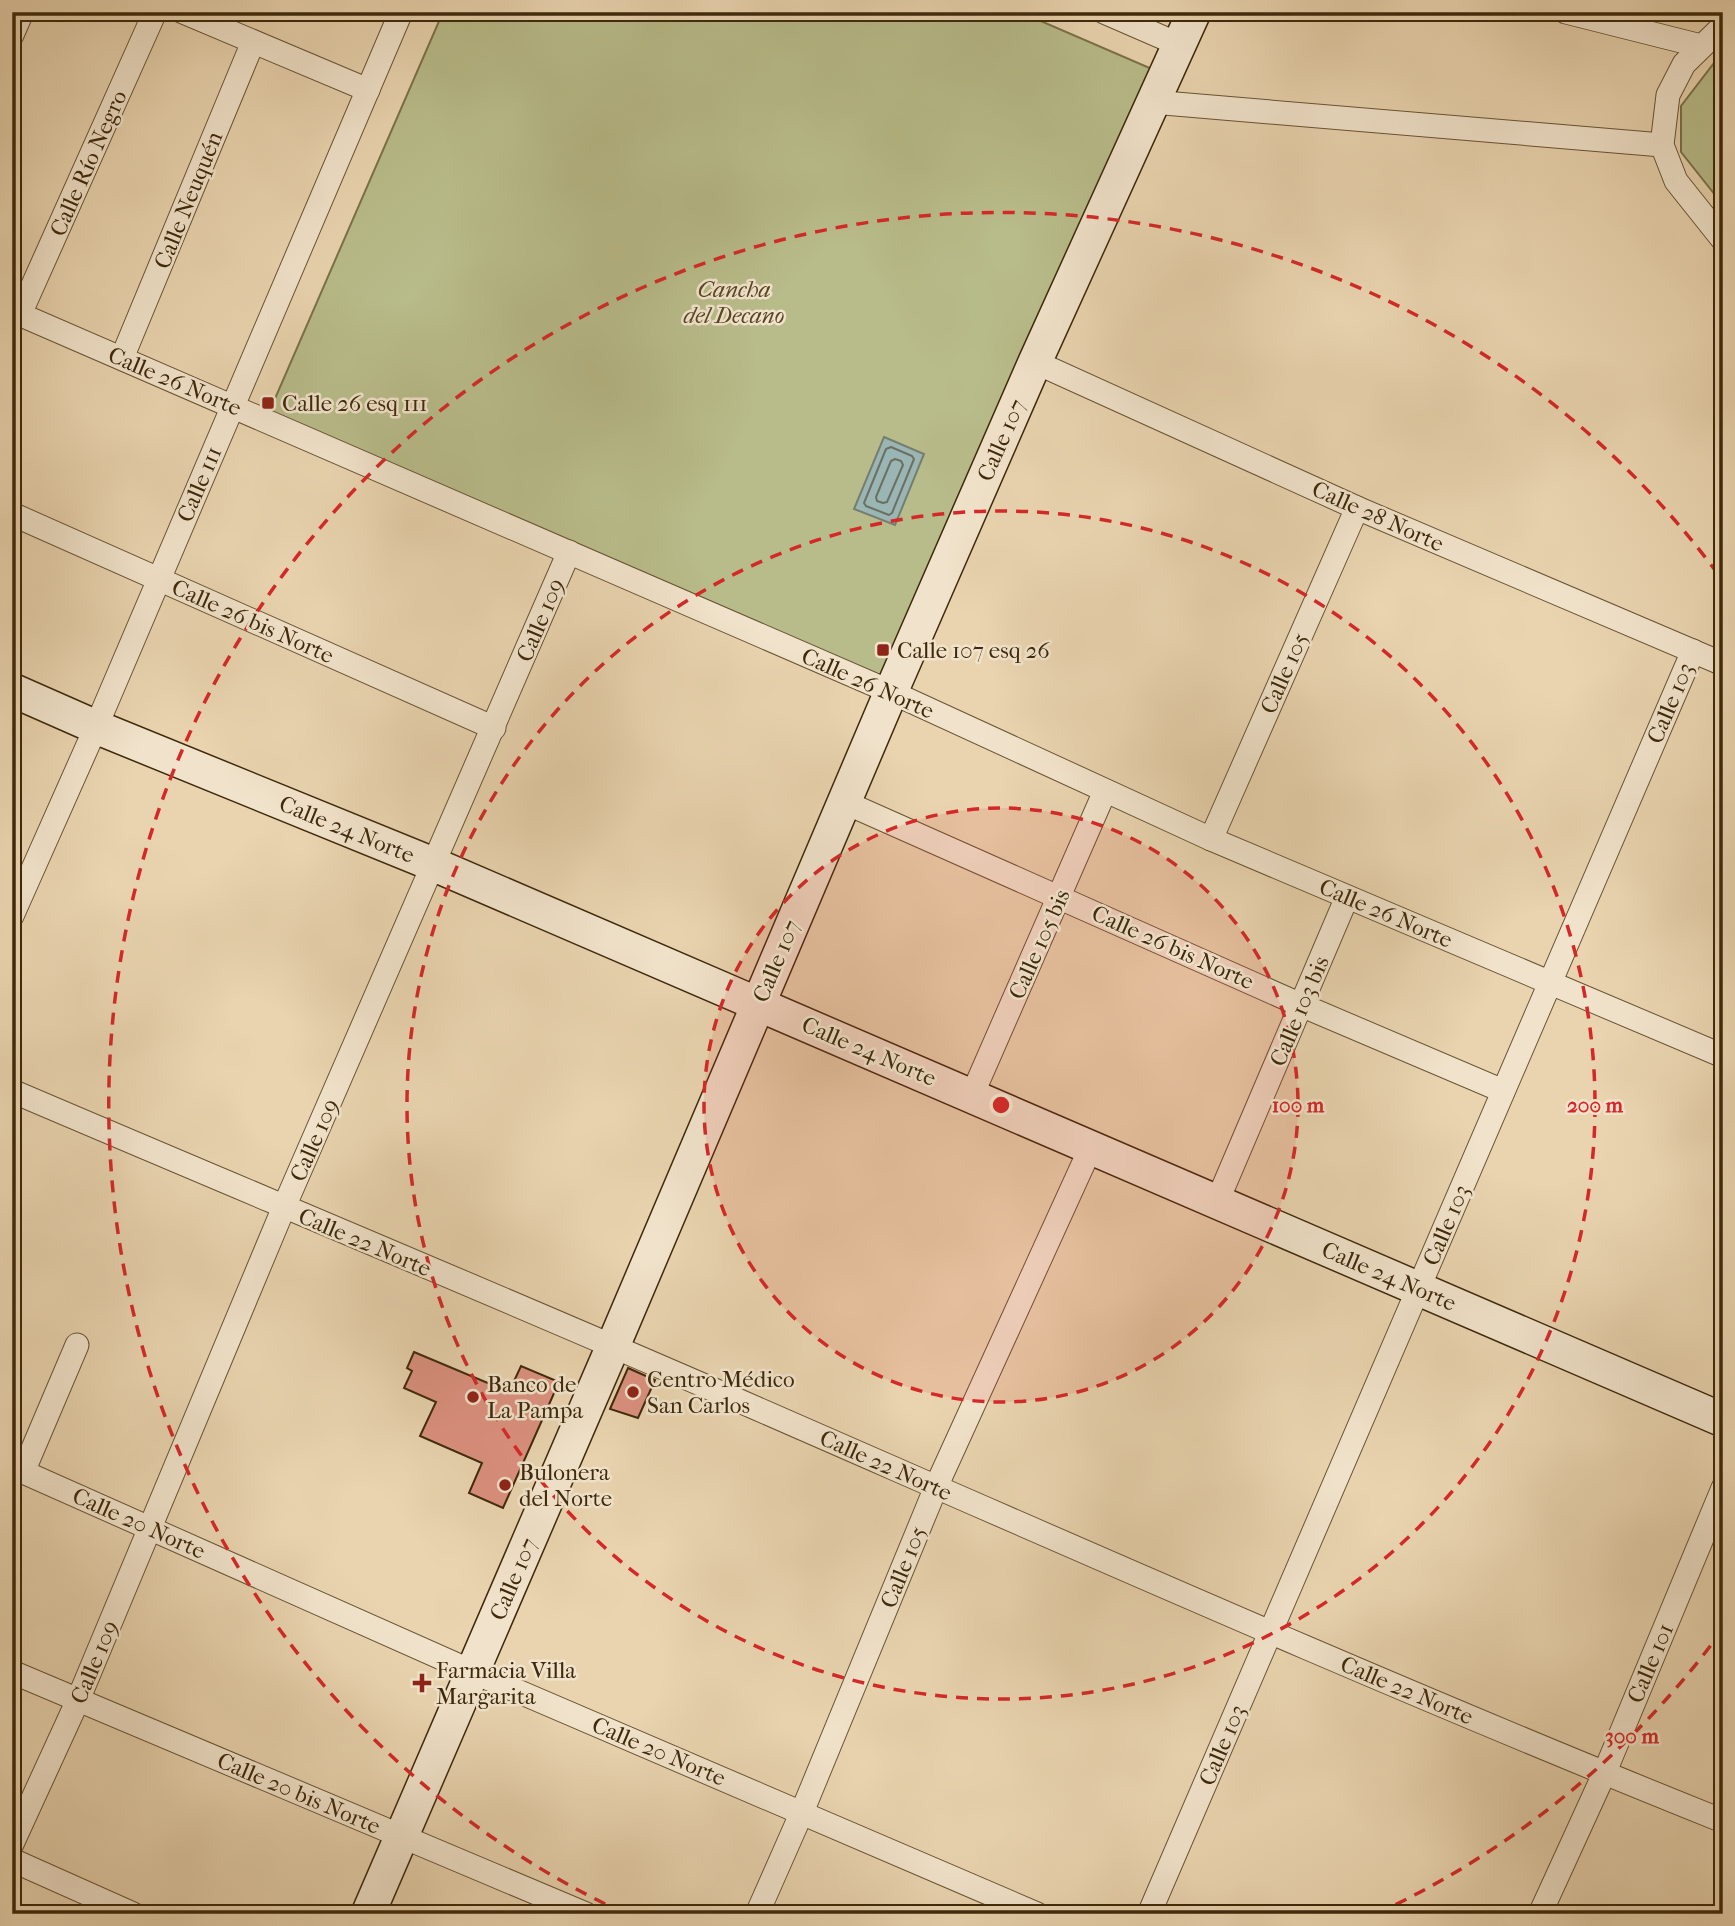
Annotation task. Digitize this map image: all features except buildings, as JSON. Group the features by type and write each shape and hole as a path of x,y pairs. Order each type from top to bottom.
{"street":[{"path":"12,35 22,12"},
{"name":"Calle Río Negro","path":"16,313 155,12"},
{"path":"183,12 368,90"},
{"name":"Calle 111","path":"12,916 17,890 96,727 401,12"},
{"path":"1104,12 1180,45"},
{"name":"Calle 107","path":"368,1914 891,692 1035,362 1194,12"},
{"path":"1566,12 1702,46"},
{"path":"1723,26 1684,64 1668,95 1662,145 1676,181 1723,240"},
{"name":"Calle Neuquén","path":"122,358 253,42"},
{"path":"1152,102 1662,145"},
{"name":"Calle 26 Norte","path":"16,313 891,692 1211,839 1723,1056"},
{"name":"Calle 28 Norte","path":"1035,362 1357,508 1723,664"},
{"name":"Calle 105","path":"1211,839 1357,508"},
{"name":"Calle 26 bis Norte","path":"12,514 494,727"},
{"name":"Calle 109","path":"12,1844 78,1700 284,1207 569,552"},
{"name":"Calle 103","path":"1149,1914 1692,651"},
{"name":"Calle 24 Norte","path":"12,690 435,865 1723,1420"},
{"name":"Calle 105 bis","path":"972,1096 1105,791"},
{"name":"Calle 26 bis Norte","path":"844,802 1503,1091"},
{"name":"Calle 103 bis","path":"1217,1202 1347,897"},
{"name":"Calle 22 Norte","path":"12,1091 613,1346 1270,1633 1604,1774 1723,1821"},
{"name":"Calle 105","path":"757,1914 936,1487 1091,1147"},
{"path":"18,1470 77,1345"},
{"name":"Calle 20 Norte","path":"18,1470 473,1672 1037,1914"},
{"name":"Calle 101","path":"1540,1914 1604,1774 1723,1488"},
{"name":"Calle 20 bis Norte","path":"12,1672 586,1914"},
{"path":"12,1860 133,1914"}],"green space":[{"name":"Cancha del Decano","path":"443,12 1020,12 1152,69 886,682 267,417"},
{"path":"1723,56 1723,205 1681,152 1681,106 1714,63"}],"water":[{"path":"884,437 924,454 895,525 854,509"}],"place":[{"name":"Calle 26 esq 111","path":"268,403"},
{"name":"Calle 107 esq 26","path":"883,650"},
{"name":"Centro Médico San Carlos","path":"633,1392"},
{"name":"Banco de La Pampa","path":"473,1397"},
{"name":"Bulonera del Norte","path":"505,1485"},
{"name":"Farmacia Villa Margarita","path":"422,1683"}]}
